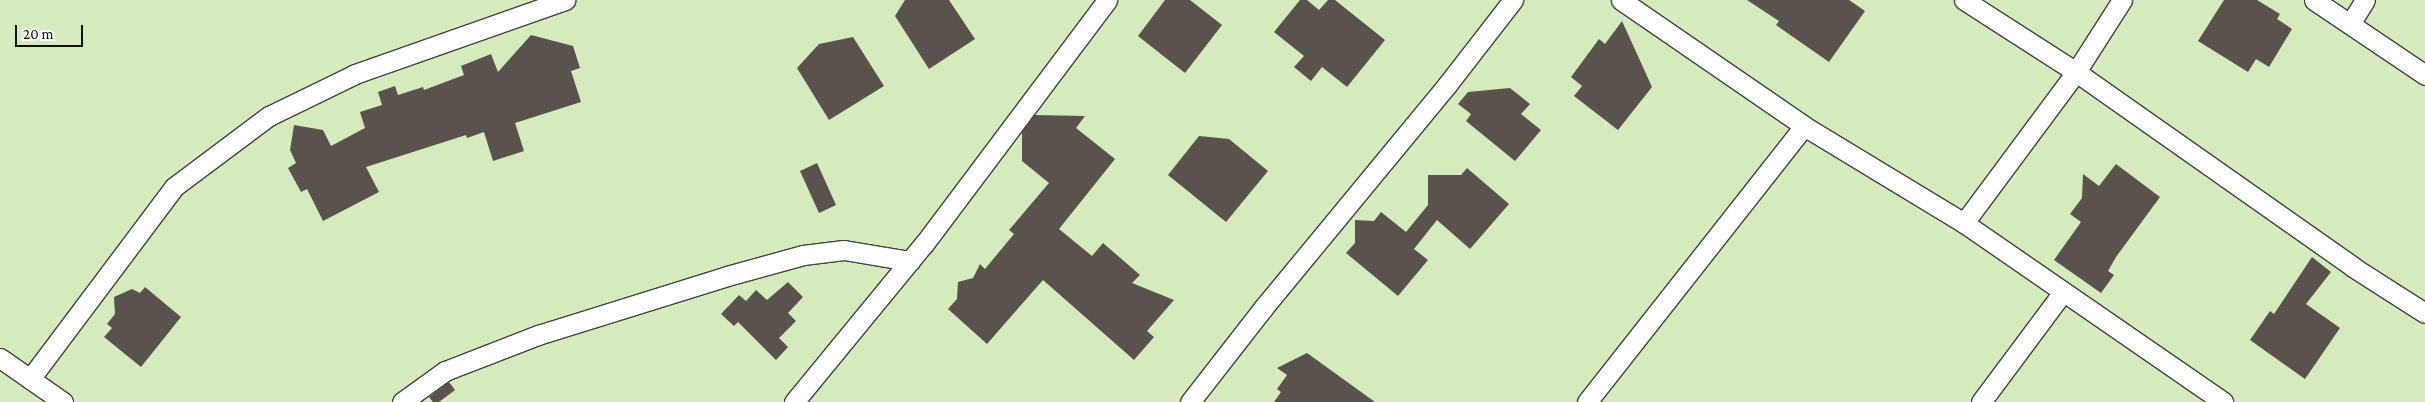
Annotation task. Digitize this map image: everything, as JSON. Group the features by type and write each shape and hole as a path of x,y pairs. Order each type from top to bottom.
{"street":[{"path":"30,379 174,187 270,116 355,74 565,0"},
{"path":"794,402 910,261 1107,0"},
{"path":"1190,402 1264,307 1447,85 1513,0"},
{"path":"1621,0 1804,126 1964,223 2224,402"},
{"path":"1964,0 2076,72 2353,267 2425,313"},
{"path":"1964,223 2076,72 2122,0"},
{"path":"2314,0 2425,75"},
{"path":"2350,24 2365,0"},
{"path":"1587,402 1804,126"},
{"path":"402,402 444,371 538,335 726,276 803,255 844,250 910,261"},
{"path":"1981,402 2063,292"},
{"path":"0,358 63,402"}],"green space":[{"path":"0,0 2425,0 2425,402 0,402"}],"building":[{"path":"905,0 949,0 975,39 929,69 895,16"},
{"path":"1165,0 1190,0 1222,25 1185,73 1138,36"},
{"path":"1300,0 1307,0 1319,10 1328,0 1335,0 1385,40 1347,87 1322,67 1311,81 1294,67 1304,56 1274,32"},
{"path":"1747,0 1849,0 1865,11 1829,62 1776,25 1779,21"},
{"path":"2224,0 2257,0 2280,14 2277,19 2292,29 2269,67 2256,59 2248,72 2198,41"},
{"path":"1622,21 1652,87 1618,130 1574,96 1582,86 1571,77 1599,39 1605,44"},
{"path":"531,35 573,46 580,68 571,71 581,102 515,123 524,151 493,161 484,132 467,138 466,135 366,167 379,192 323,221 307,189 301,192 288,168 296,163 290,150 294,125 323,130 331,146 365,128 360,112 382,105 378,92 395,86 398,95 423,87 424,90 464,75 461,66 491,54 498,72"},
{"path":"853,37 884,86 829,120 797,68 819,44"},
{"path":"1510,88 1530,104 1521,114 1541,130 1515,161 1466,121 1471,114 1458,104 1468,92"},
{"path":"1034,115 1085,116 1076,128 1115,159 1059,229 1092,256 1103,243 1140,275 1132,283 1174,300 1147,331 1154,337 1134,360 1043,280 987,344 948,309 957,299 958,282 973,278 980,264 985,269 1014,234 1009,230 1049,183 1022,161 1022,132"},
{"path":"1199,136 1229,139 1268,171 1226,222 1168,175"},
{"path":"817,163 836,205 819,213 800,171"},
{"path":"2116,164 2160,197 2116,257 2108,271 2114,275 2101,293 2054,260 2081,222 2070,214 2082,198 2083,174 2099,186"},
{"path":"1467,168 1509,204 1470,249 1437,220 1414,249 1428,260 1398,296 1346,253 1355,243 1355,220 1374,221 1381,212 1406,232 1428,205 1428,175 1461,175"},
{"path":"2312,257 2331,272 2306,304 2340,328 2305,379 2250,340 2270,311 2274,314"},
{"path":"788,282 803,297 788,313 796,321 779,338 788,347 776,360 738,322 734,326 721,314 739,295 746,301 756,290 767,300"},
{"path":"145,287 181,317 141,367 104,337 112,328 107,324 115,314 114,297 132,289 140,293"},
{"path":"1307,353 1375,402 1274,402 1281,392 1277,389 1287,375 1277,368"},
{"path":"449,382 455,390 439,402 433,402 429,397"}]}
